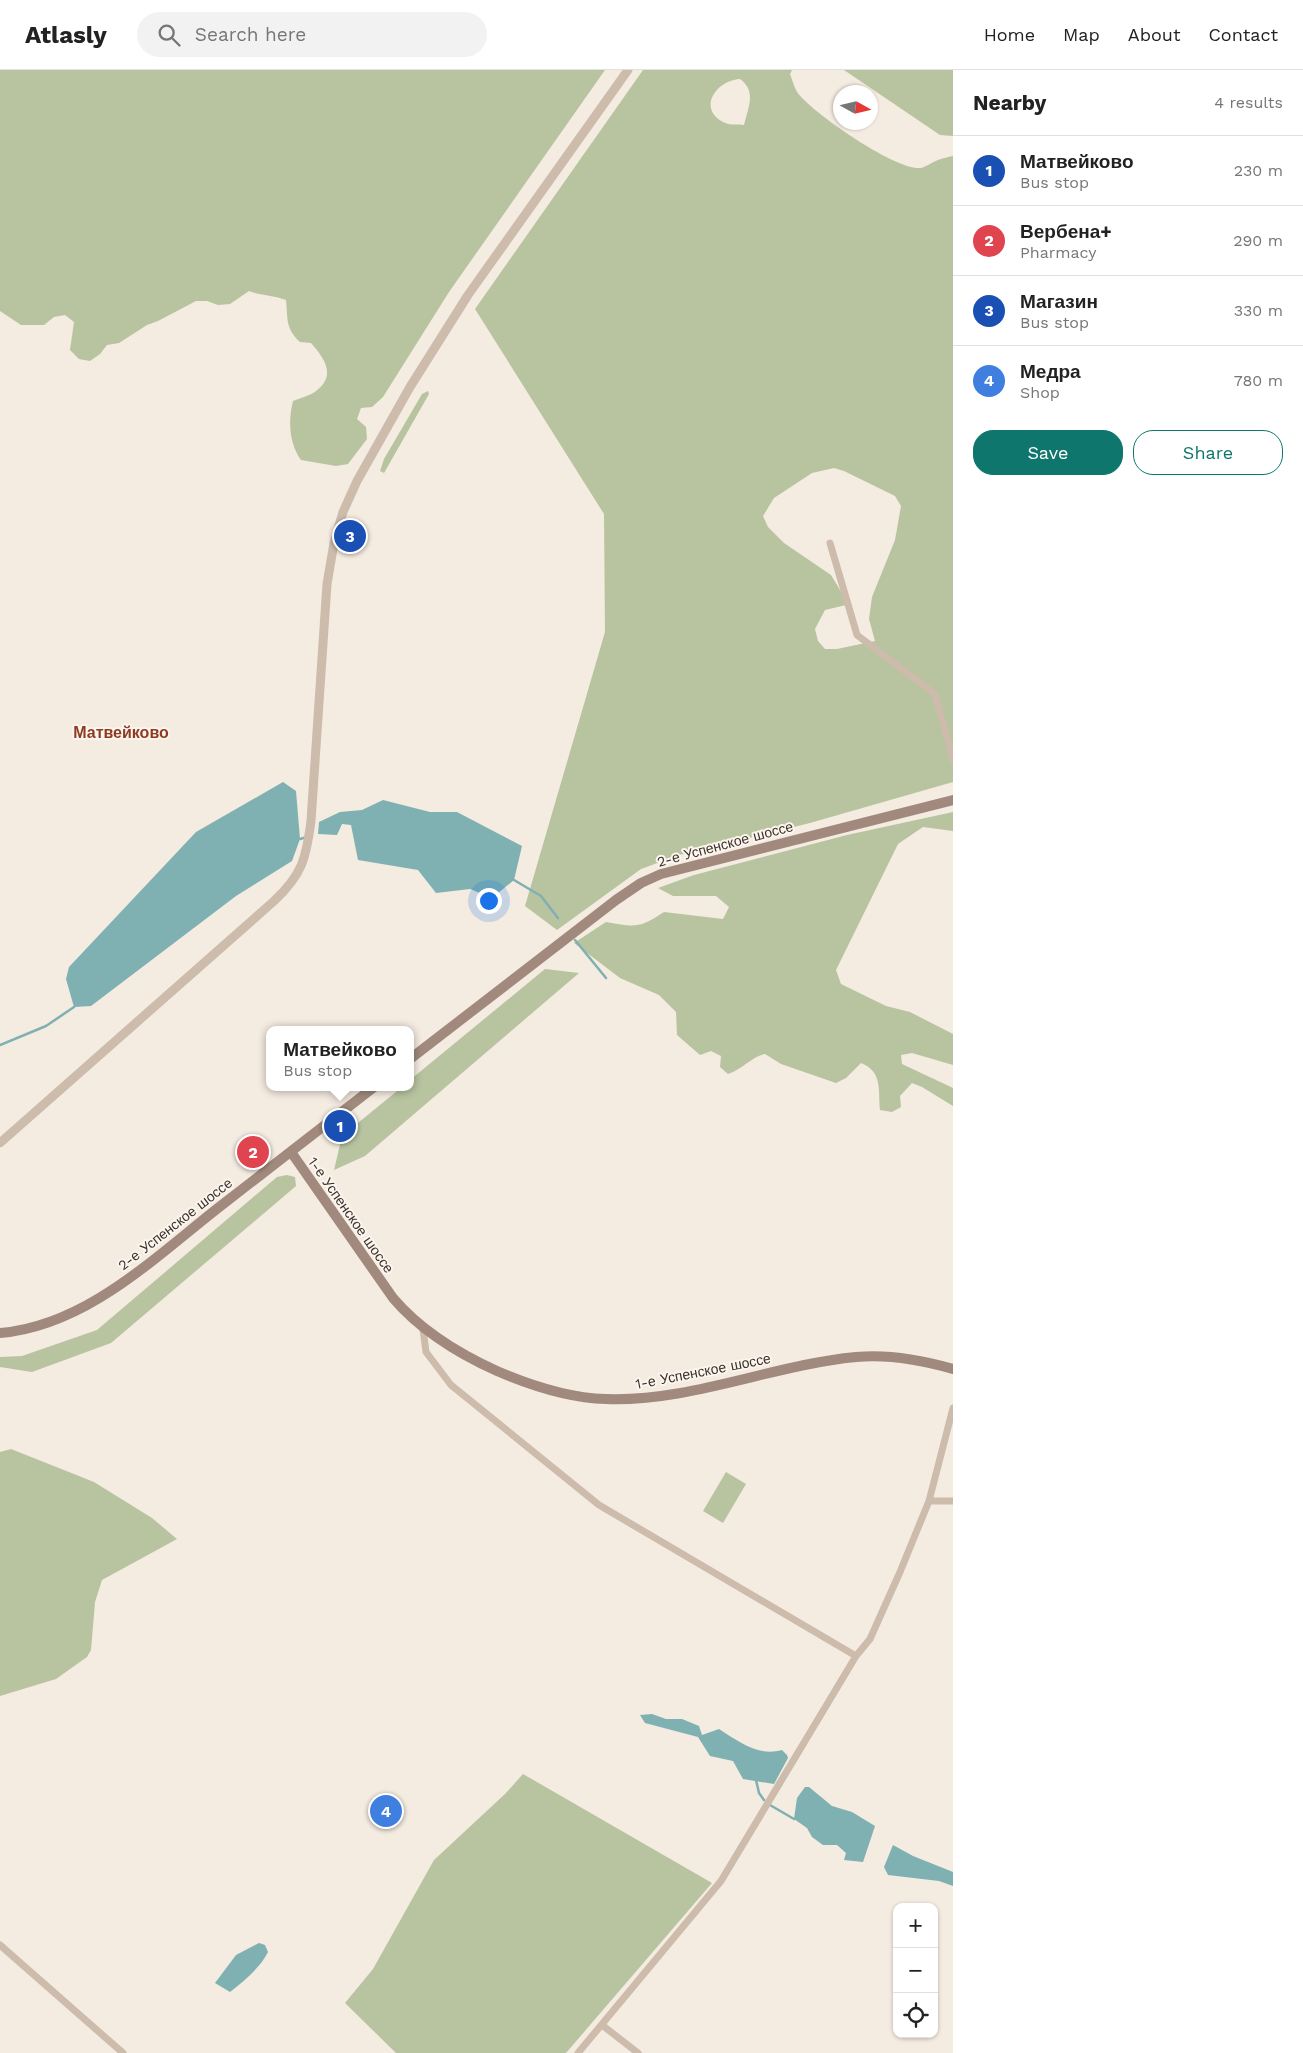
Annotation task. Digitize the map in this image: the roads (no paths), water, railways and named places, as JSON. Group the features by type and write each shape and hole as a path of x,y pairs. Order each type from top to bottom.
{"main road":[{"name":"2-е Успенское шоссе","path":"414,1056 616,900 651,878 671,871 953,800"},
{"name":"2-е Успенское шоссе","path":"0,1334 52,1322 94,1301 155,1257 369,1091"},
{"name":"1-е Успенское шоссе","path":"291,1152 393,1298 408,1316 424,1329 478,1362 526,1382 574,1397 605,1399 640,1398 689,1391 815,1363 856,1357 891,1357 953,1369"}],"street":[{"path":"0,1143 281,894 298,874 308,849 311,821 327,584 334,543 346,505 357,481 410,387 468,295 628,70"},
{"path":"830,543 857,635 935,694 953,760"},
{"path":"424,1329 426,1352 451,1385 599,1505 856,1656"},
{"path":"578,2053 721,1881 856,1656 870,1639 929,1501 953,1408"},
{"path":"929,1501 953,1501"},
{"path":"0,1945 123,2053"},
{"path":"602,2025 638,2053"}],"water":[{"path":"283,782 296,791 300,839 292,861 236,896 91,1006 74,1007 66,979 69,967 196,832"},
{"path":"383,800 430,812 457,812 522,846 514,880 492,898 470,889 436,893 418,870 358,860 351,825 342,824 337,835 318,834 319,822 340,812 362,810"},
{"path":"652,1714 666,1719 682,1719 699,1726 702,1735 719,1729 741,1743 757,1750 773,1752 782,1750 788,1758 774,1784 743,1779 733,1761 710,1756 698,1737 645,1723 640,1715"},
{"path":"805,1787 809,1787 832,1806 852,1812 875,1826 863,1862 844,1860 846,1853 837,1845 823,1845 812,1837 807,1828 794,1819 797,1798"},
{"path":"893,1845 913,1856 953,1872 953,1886 939,1881 888,1875 884,1867"},
{"path":"259,1943 265,1945 268,1952 261,1963 246,1979 230,1992 215,1983 236,1955"}],"waterway":[{"path":"300,839 307,837"},
{"path":"514,880 541,896 558,918"},
{"path":"575,940 606,978"},
{"path":"0,1045 46,1026 74,1007"},
{"path":"756,1780 759,1793 764,1800"},
{"path":"770,1805 794,1819"}],"place":[{"name":"Магазин","path":"350,536"},
{"name":"Матвейково","path":"340,1126"},
{"name":"Вербена+","path":"253,1152"},
{"name":"Медра","path":"386,1811"}],"district":[{"name":"Матвейково","path":"121,732"}]}
